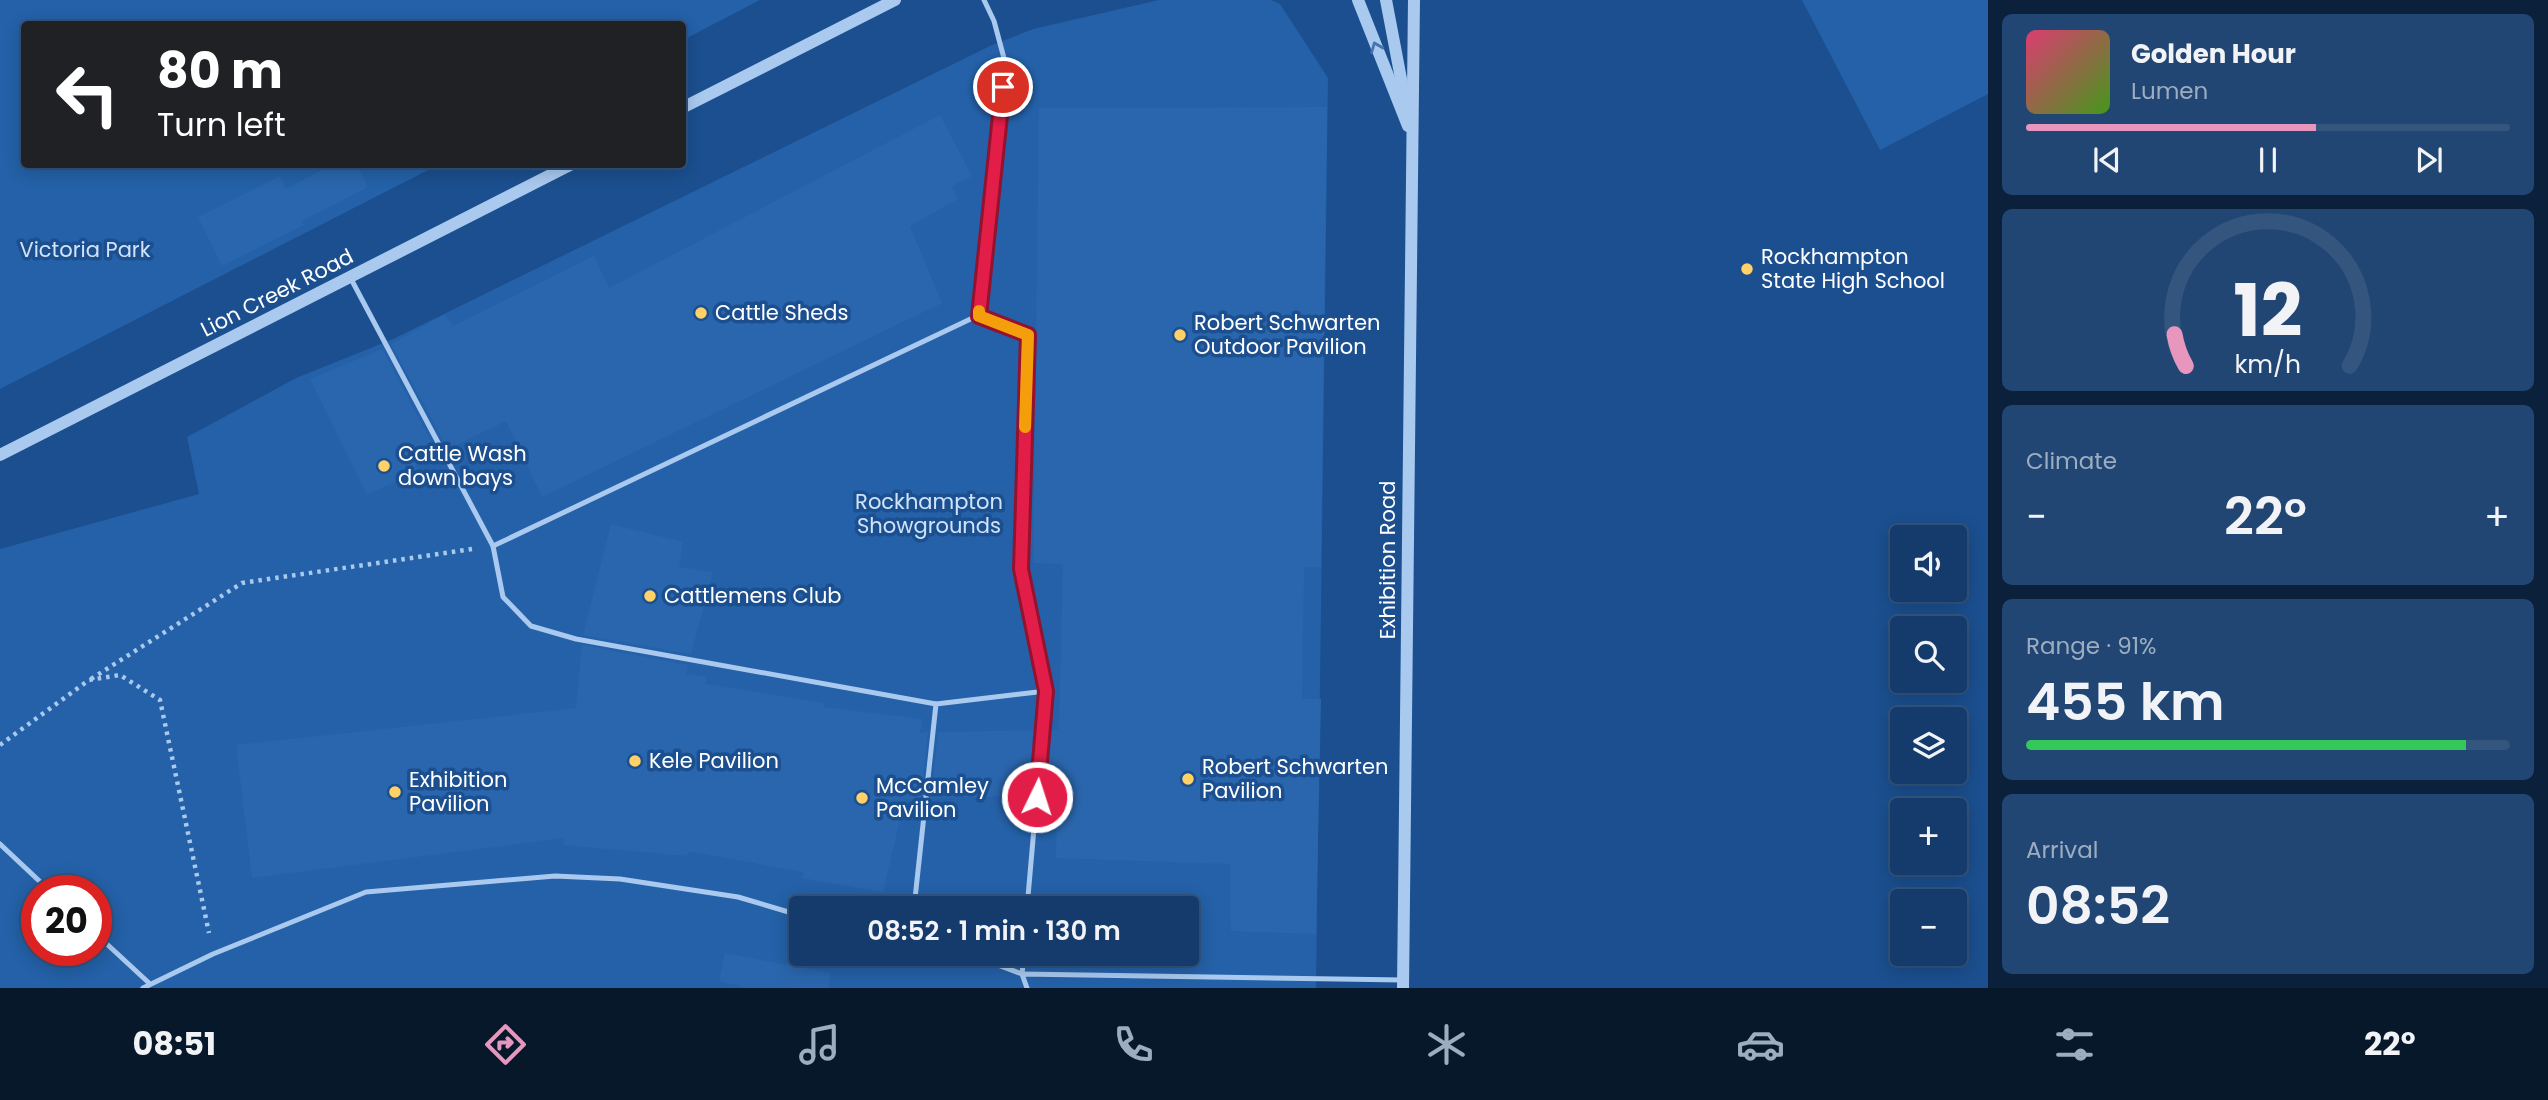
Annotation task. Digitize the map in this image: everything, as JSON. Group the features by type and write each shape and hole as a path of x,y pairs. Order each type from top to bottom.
{"street":[{"path":"686,106 895,0"},
{"name":"Exhibition Road","path":"1358,0 1411,133"},
{"name":"Exhibition Road","path":"1386,0 1411,133"},
{"name":"Exhibition Road","path":"1403,984 1414,0"},
{"name":"Lion Creek Road","path":"0,455 564,168"}],"lane":[{"path":"979,316 1005,62 994,21 984,0"},
{"path":"350,277 494,546 503,597 531,626 576,639 936,704 1046,691"},
{"path":"494,546 979,316 1028,335 1021,569 1046,691 1028,896"},
{"path":"915,896 936,704"},
{"path":"0,844 33,875"},
{"path":"112,951 146,986 214,954 366,892 555,876 620,878 724,895 789,912"},
{"path":"1001,966 1022,974 1403,984"},
{"path":"1023,966 1022,974 1027,988"}],"path":[{"path":"0,745 89,680 242,583 494,546"},
{"path":"89,680 120,675 160,700 214,954"}],"green space":[{"name":"Victoria Park","path":"0,0 760,0 686,38 686,21 21,21 21,168 432,168 0,389"},
{"name":"Rockhampton Showgrounds","path":"1159,0 1271,0 1280,4 1328,78 1316,988 0,988 0,549 199,494 187,437 296,378 393,339 990,46 1033,29"},
{"path":"1802,0 1988,0 1988,94 1880,150"}],"building":[{"name":"Robert Schwarten Outdoor Pavilion","path":"1327,107 1321,567 1304,567 1302,699 1321,699 1316,934 1231,931 1230,864 1056,858 1057,795 1042,796 1048,730 1059,729 1063,564 1033,563 1039,108"},
{"name":"Cattle Sheds","path":"940,115 972,176 952,186 958,199 910,226 942,303 542,497 506,421 448,449 391,344 445,314 453,326 594,256 609,288"},
{"path":"325,168 359,168 368,187 302,221 304,225 222,266 198,217 280,176 286,189"},
{"path":"382,349 438,454 416,464 419,470 367,495 310,379"},
{"name":"Cattlemens Club","path":"611,524 683,542 679,567 713,572 691,654 583,635"},
{"path":"582,645 688,665 686,674 707,677 706,684 824,703 823,707 923,719 920,733 928,732 921,799 905,799 883,892 802,878 803,872 688,851 688,856 563,845 564,838 252,878 236,745 576,708"},
{"path":"1037,730 1032,796 931,798 938,732"},
{"path":"725,953 830,973 829,988 747,988 719,981"}],"slow traffic":[{"path":"979,311 979,316 1028,335 1025,427"}],"place":[{"name":"Rockhampton State High School","path":"1747,269"},
{"name":"Cattle Sheds","path":"701,313"},
{"name":"Robert Schwarten Outdoor Pavilion","path":"1180,335"},
{"name":"Cattle Wash down bays","path":"384,466"},
{"name":"Cattlemens Club","path":"650,596"},
{"name":"Kele Pavilion","path":"635,761"},
{"name":"Robert Schwarten Pavilion","path":"1188,779"},
{"name":"Exhibition Pavilion","path":"395,792"},
{"name":"McCamley Pavilion","path":"862,798"}],"route":[{"path":"1003,87 979,316 1028,335 1021,569 1046,691 1037,797"}]}
